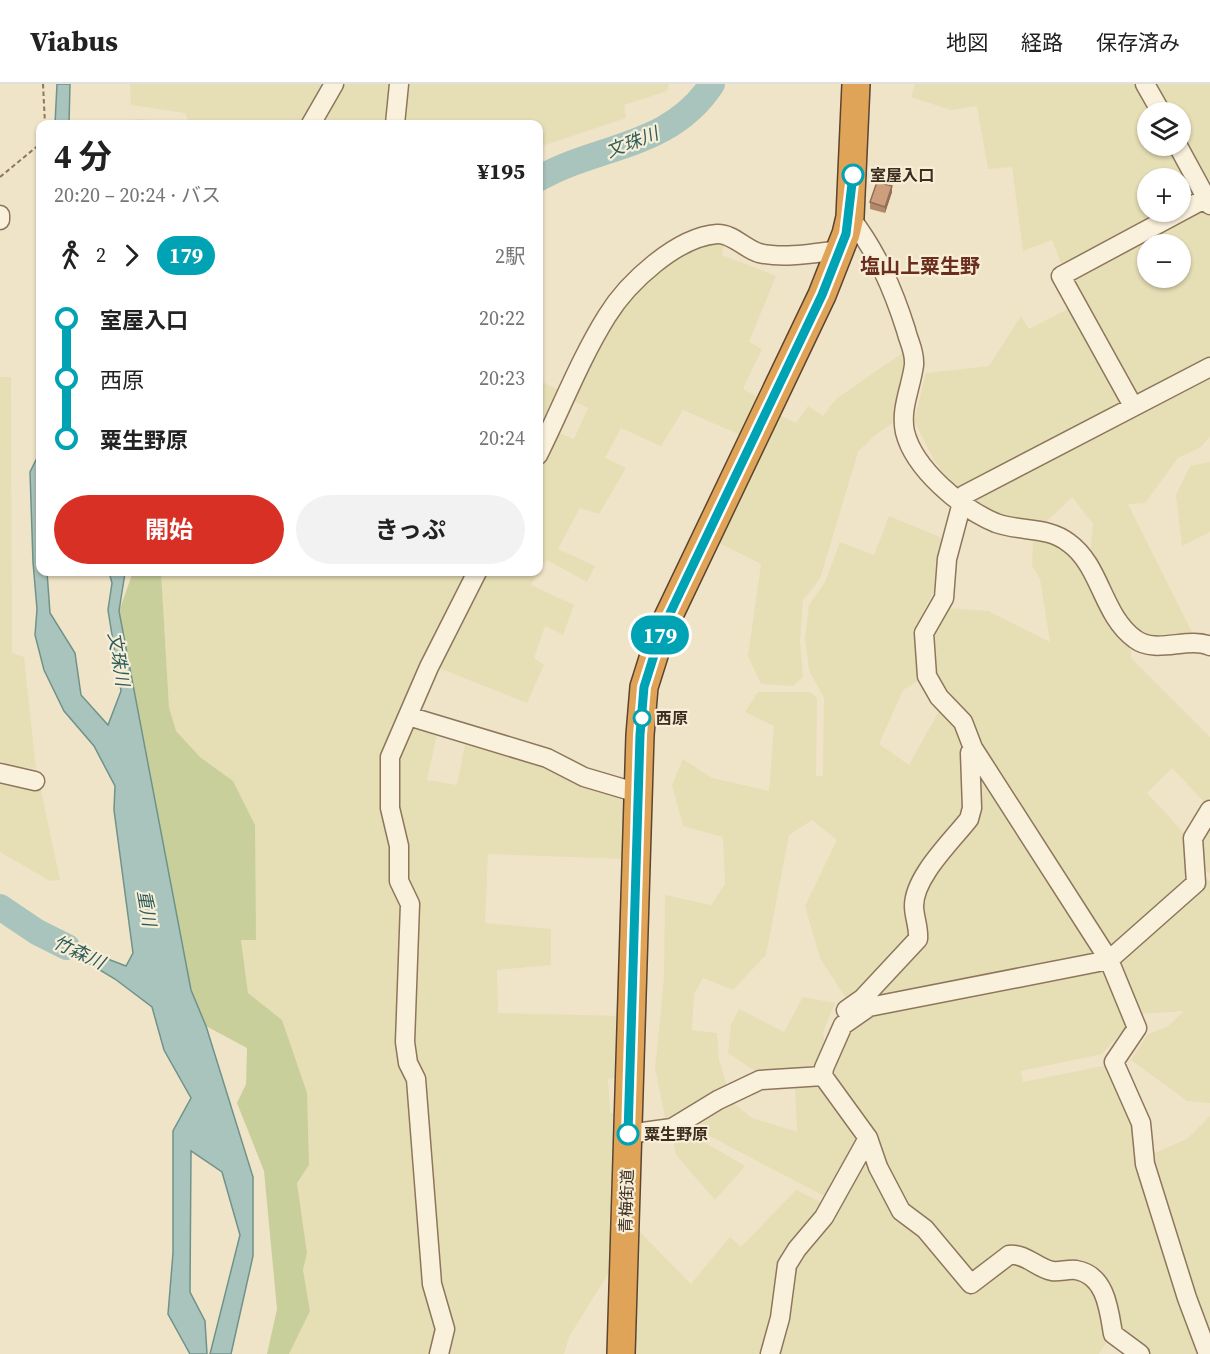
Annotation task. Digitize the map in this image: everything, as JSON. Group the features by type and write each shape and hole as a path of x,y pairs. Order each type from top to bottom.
{"highway":[{"name":"青梅街道","path":"621,1354 638,793 644,687 662,630 822,295 840,250 850,217 856,84"}],"street":[{"path":"313,120 334,84"},
{"path":"395,120 399,84"},
{"path":"1145,84 1155,102"},
{"path":"1133,406 1061,276 1209,200 1184,156"},
{"path":"0,215 0,220"},
{"path":"850,217 878,260 895,294 914,349 914,365 904,406 906,433 922,465 961,503 997,523 1052,533 1067,541 1080,552 1119,625 1136,640 1153,645 1210,646"},
{"path":"543,445 607,315 643,275 683,243 718,234 725,235 758,253 807,255 840,250"},
{"path":"1208,1354 1187,1298 1145,1164 1141,1123 1114,1062 1137,1028 1109,960 973,748 963,722 939,697 927,676 924,633 944,598 947,559 964,495 1210,366"},
{"path":"439,1354 445,1329 432,1284 416,1079 408,1063 405,1042 410,904 399,881 399,846 390,808 388,777 395,743 475,576"},
{"path":"408,716 547,758 584,777 638,793"},
{"path":"835,1043 829,1034 836,1018 863,998 918,939 919,931 914,907 917,888 969,819 972,808 969,753 973,748"},
{"path":"0,772 35,781"},
{"path":"1140,1354 1113,1334 1108,1298 1084,1272 1074,1269 1053,1271 1016,1254 1009,1255 971,1284 925,1229 901,1211 878,1167 868,1138 823,1076 824,1068 843,1025 869,1007 1109,960 1196,883 1193,838 1210,810"},
{"path":"628,1134 672,1128 718,1100 760,1080 823,1076"},
{"path":"770,1354 780,1318 787,1265 797,1249 824,1217 868,1138"}],"path":[{"path":"44,84 45,120"},
{"path":"0,177 36,147"}],"shaded area":[{"path":"130,84 326,84 305,120 188,120 185,113 131,105"},
{"path":"339,84 394,84 390,120 318,120"},
{"path":"404,84 669,84 667,91 624,105 626,118 543,146 543,120 399,120"},
{"path":"915,84 1139,84 1149,102 1137,102 1137,156 1176,156 1183,168 1137,168 1137,222 1149,222 1062,266 1052,240 1023,251 1012,167 988,169 977,106 951,110 911,97"},
{"path":"1153,84 1210,84 1210,191 1191,156 1191,102 1163,102"},
{"path":"1191,184 1198,197 1191,201"},
{"path":"1205,206 1210,214 1210,360 1135,398 1068,279 1137,242 1137,288 1191,288 1191,234 1152,234 1175,222 1191,222 1191,213"},
{"path":"725,241 722,255 776,276 749,342 762,349 743,389 762,399 745,437 683,410 661,446 621,428 605,458 626,468 599,514 580,508 558,549 595,566 587,582 547,560 543,566 543,453 554,431 574,439 588,408 569,399 619,305 683,247"},
{"path":"1072,307 1127,405 956,492 934,460 914,421 926,373 989,366 1021,316 1029,329"},
{"path":"908,349 899,419 875,435 858,452 820,579 803,600 800,640 803,677 793,686 761,684 748,656 761,564 715,541 777,414 796,423 808,406 823,416 836,399"},
{"path":"1210,374 1210,437 1201,447 1178,458 1145,503 1128,504 1194,636 1143,637 1123,621 1090,554 1093,524 1072,497 1042,526 995,514 968,498"},
{"path":"0,377 11,377 12,653 24,657 36,769 8,765 0,760"},
{"path":"543,382 564,393 543,433"},
{"path":"1210,462 1210,532 1182,546 1176,495 1190,466"},
{"path":"889,516 942,538 934,591 915,627 919,680 903,690 879,744 909,765 940,709 963,740 965,812 909,886 912,939 847,1000 820,958 805,906 837,840 812,820 789,835 766,955 733,990 703,978 694,994 692,1030 717,1033 719,1060 727,1086 679,1119 666,1122 655,1068 664,978 665,895 711,905 725,884 723,837 683,826 672,785 683,759 712,778 769,791 774,726 745,712 758,692 810,692 817,698 816,776 823,776 824,698 809,670 805,638 809,605 825,582 840,542 874,555"},
{"path":"1033,536 1059,543 1076,556 1109,626 1131,649 1131,658 1210,737 1210,797 1205,803 1172,768 1147,793 1184,833 1187,882 1110,949 981,747 973,720 936,676 932,637 946,608 988,611 1050,642 1040,579 1032,566"},
{"path":"161,576 468,576 385,758 406,906 410,1079 440,1323 432,1354 289,1354 310,1311 303,1270 307,1253 297,1183 309,1165 282,1020 248,993 241,939 256,940 233,781 200,757 176,732 169,707"},
{"path":"481,576 537,576 531,585 574,605 563,635 545,626 534,658 544,665 527,703 439,668"},
{"path":"409,726 437,734 427,780 457,785 466,739 631,793 625,859 488,854 485,923 551,929 551,965 497,970 498,1013 625,1016 621,1076 608,1079 610,1113 621,1112 614,1264 569,1337 564,1354 444,1354 413,1060 403,880 392,771"},
{"path":"979,773 1096,949 1091,958 871,999 918,950 919,905 923,888 944,858"},
{"path":"0,778 41,790 60,880 50,881 0,852"},
{"path":"1210,822 1210,873 1206,871 1200,840"},
{"path":"1206,878 1210,881 1210,1103 1187,1101 1131,1060 1147,1035 1168,1026 1184,1011 1140,1014 1119,963 1168,918"},
{"path":"1105,967 1128,1025 1102,1054 1021,1071 1023,1082 1108,1065 1136,1126 1204,1354 1150,1354 1118,1331 1113,1293 1017,1250 972,1277 904,1209 829,1070 845,1033 870,1012"},
{"path":"803,997 835,1003 823,1032 825,1046 816,1067 761,1075 728,1053 731,1025 739,1009 784,1032"},
{"path":"822,1085 860,1138 826,1197 694,1128 733,1103 752,1118 797,1132 795,1087"},
{"path":"1210,1116 1210,1341 1150,1155 1187,1139"},
{"path":"687,1132 745,1166 715,1200 676,1155 673,1138"},
{"path":"870,1156 921,1232 970,1289 1010,1260 1074,1273 1103,1299 1109,1338 1099,1354 777,1354 783,1343 790,1272 863,1157"},
{"path":"796,1190 825,1204 783,1255 772,1325 762,1354 632,1354 636,1228 691,1284 730,1237 741,1247"}],"green space":[{"path":"132,576 161,576 169,707 176,731 200,757 233,781 255,825 256,940 241,940 248,993 282,1020 307,1093 309,1165 297,1183 307,1253 303,1270 310,1311 289,1354 267,1354 277,1309 264,1171 237,1103 246,1084 247,1048 206,1026 191,990 119,611"}],"water":[{"path":"57,84 70,84 69,120 55,120"},
{"name":"重川","path":"36,460 36,576 47,576 50,613 75,653 81,695 108,725 121,691 108,610 112,583 110,576 125,576 119,611 191,990 206,1026 253,1177 253,1256 231,1354 210,1354 240,1235 222,1172 191,1151 190,1292 205,1321 207,1354 190,1354 168,1314 173,1253 173,1131 191,1098 164,1050 152,1007 115,979 37,932 126,966 133,953 114,810 115,786 94,746 64,711 44,670 35,635 37,609 30,472"}],"building":[{"path":"877,182 892,186 885,207 870,202"}],"waterway":[{"name":"文珠川","path":"543,177 654,133 675,121 695,105 712,84"},
{"name":"竹森川","path":"0,907 37,932 67,947"}],"bus line":[{"name":"179","path":"628,1134 640,735 644,687 662,630 822,295 846,234 850,217 853,175"}],"place":[{"name":"室屋入口","path":"853,175"},
{"name":"西原","path":"642,718"},
{"name":"粟生野原","path":"628,1134"}],"district":[{"name":"塩山上粟生野","path":"920,266"}]}
